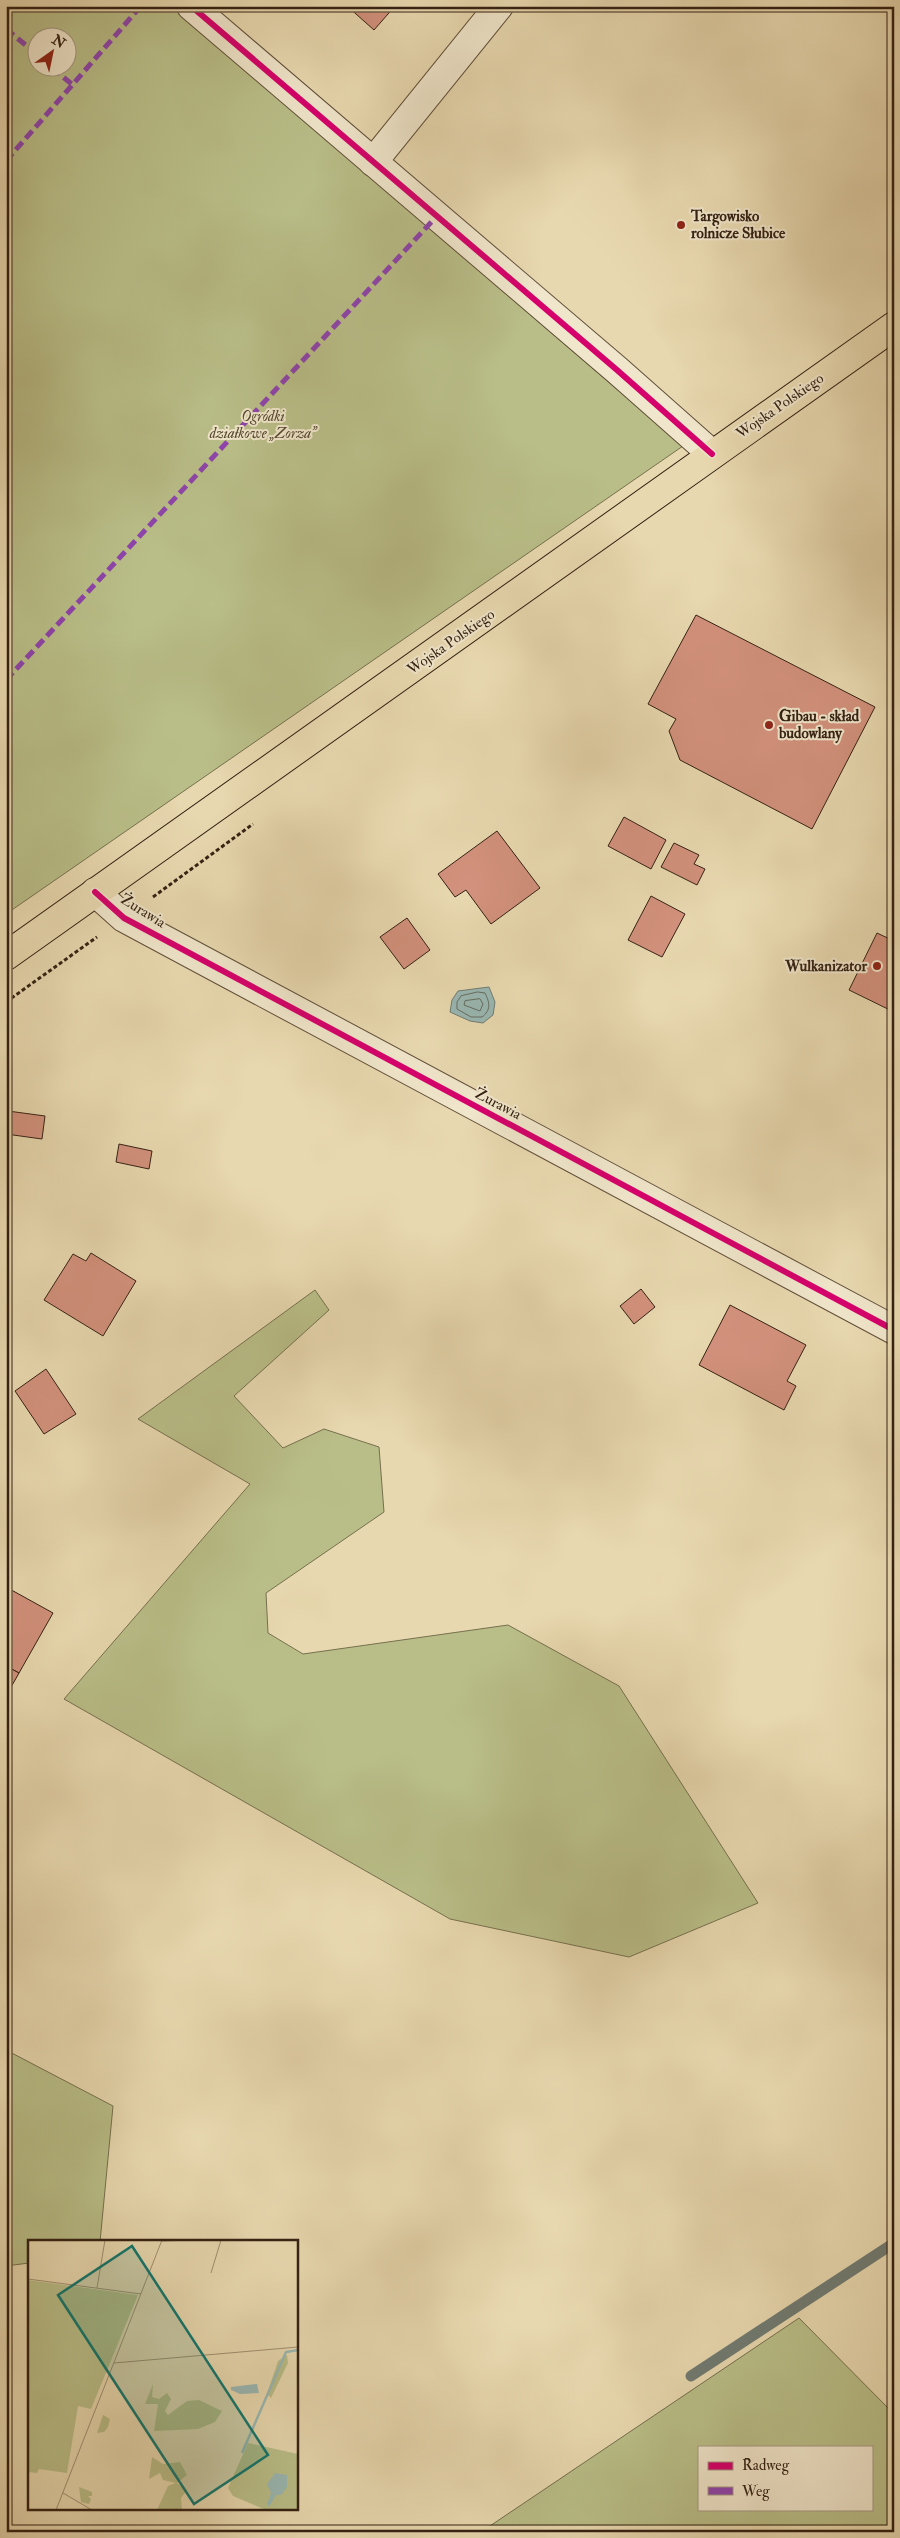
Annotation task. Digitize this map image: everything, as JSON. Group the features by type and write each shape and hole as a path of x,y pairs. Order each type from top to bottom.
{"main road":[{"name":"Wojska Polskiego","path":"6,956 474,626 712,454 894,326"}],"street":[{"path":"191,6 712,454"},
{"path":"373,162 499,6"},
{"name":"Żurawia","path":"95,892 124,918 894,1330"}],"green space":[{"name":"Ogródki działkowe „Zorza”","path":"6,6 171,6 683,446 6,914"},
{"path":"315,1290 329,1310 234,1396 283,1448 324,1429 379,1447 384,1512 266,1593 268,1633 303,1654 508,1625 619,1686 758,1903 629,1957 450,1919 64,1699 250,1484 138,1419"},
{"path":"6,2050 113,2106 100,2240 28,2240 28,2263 6,2266"},
{"path":"799,2318 894,2414 894,2532 481,2532"}],"water":[{"path":"489,987 495,1002 493,1015 483,1023 470,1021 450,1012 452,1000 458,991"}],"building":[{"path":"347,6 395,6 374,30"},
{"name":"Gibau - skład budowlany","path":"696,615 875,707 812,829 680,760 669,731 676,719 648,704"},
{"path":"624,817 666,840 651,869 608,846"},
{"path":"497,831 540,888 491,924 466,890 455,897 438,874"},
{"path":"674,843 699,855 694,864 705,869 697,885 661,867"},
{"path":"651,896 685,914 662,957 628,940"},
{"path":"407,918 430,950 404,969 380,937"},
{"name":"Wulkanizator","path":"877,933 894,941 894,1012 849,990"},
{"path":"8,1111 45,1116 42,1139 6,1134"},
{"path":"119,1144 152,1151 149,1169 116,1162"},
{"path":"91,1253 136,1281 103,1336 44,1300 73,1254 86,1261"},
{"path":"641,1289 655,1307 634,1324 620,1306"},
{"path":"730,1305 806,1345 787,1381 796,1386 784,1410 699,1365"},
{"path":"46,1369 76,1414 44,1434 15,1391"},
{"path":"6,1587 53,1613 19,1673 6,1666"},
{"path":"6,1666 19,1673 6,1696"}],"waterway":[{"path":"691,2376 894,2243"}],"marked path":[{"path":"6,161 141,6"},
{"path":"6,29 28,47"},
{"path":"64,78 73,85"},
{"path":"6,680 437,216"}],"cycle path":[{"path":"191,6 617,370 712,454"},
{"path":"95,892 124,918 894,1330"}],"place":[{"name":"Targowisko rolnicze Słubice","path":"681,225"},
{"name":"Gibau - skład budowlany","path":"769,725"},
{"name":"Wulkanizator","path":"877,966"}]}
